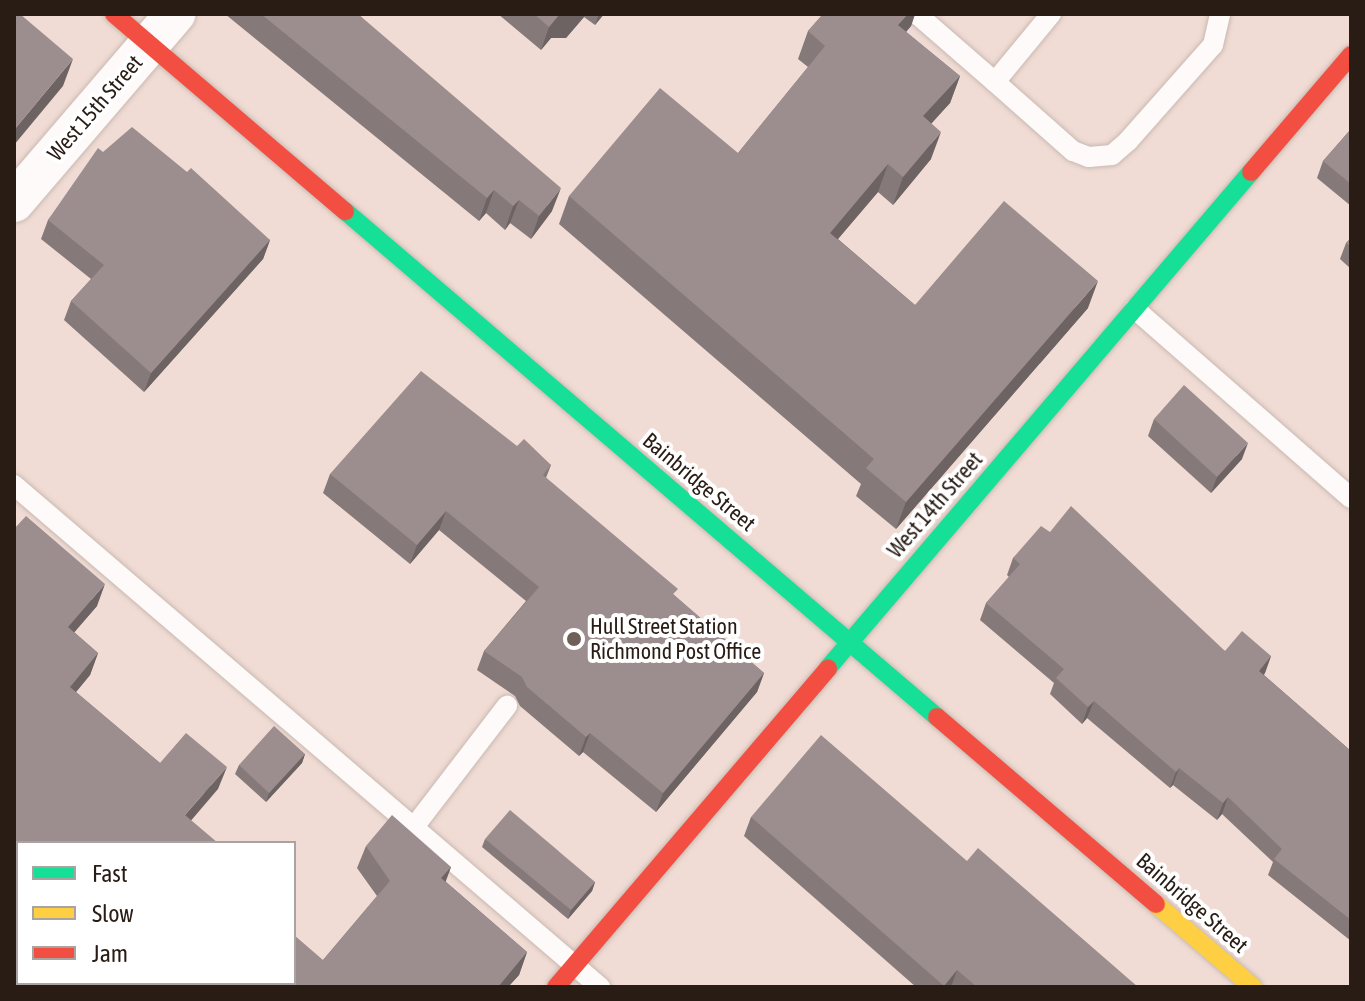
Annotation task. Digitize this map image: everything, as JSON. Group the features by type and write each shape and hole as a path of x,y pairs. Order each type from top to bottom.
{"street":[{"name":"Bainbridge Street","path":"114,14 1253,987"},
{"name":"West 15th Street","path":"14,202 175,14"},
{"name":"West 14th Street","path":"556,987 1351,55"}],"lane":[{"path":"995,82 1051,14"},
{"path":"919,16 1073,151 1112,155 1213,45 1220,14"},
{"path":"1135,309 1351,498"},
{"path":"14,485 600,987"},
{"path":"414,827 507,706"}],"building":[{"path":"14,14 20,14 73,59 14,130"},
{"path":"261,14 358,14 561,188 539,216 519,200 513,206 494,190 487,198"},
{"path":"534,14 576,14 559,15 549,27"},
{"path":"823,14 908,14 898,25 960,76 923,116 941,132 903,177 888,164 830,233 915,305 1004,201 1098,281 906,502 866,468 874,459 569,196 660,88 738,153 825,46 808,31"},
{"path":"132,127 187,172 191,168 270,240 151,373 71,301 104,265 48,220 98,148 103,152"},
{"path":"1351,129 1351,184 1323,161"},
{"path":"421,371 517,446 524,439 551,465 543,475 678,589 673,594 764,673 663,793 590,733 586,737 527,687 522,677 484,651 539,587 446,511 417,545 330,474"},
{"path":"1184,385 1248,443 1217,477 1154,419"},
{"path":"1071,506 1225,651 1242,631 1271,656 1259,671 1351,751 1351,920 1274,859 1282,849 1228,797 1223,803 1179,768 1176,772 1094,701 1088,707 1056,678 1064,669 986,603 1020,564 1013,558 1041,526 1050,532"},
{"path":"26,516 105,584 68,627 98,653 70,687 160,763 186,733 227,767 185,815 216,841 16,841 16,926 14,924 14,529"},
{"path":"274,726 305,754 269,793 239,765"},
{"path":"821,735 967,861 978,848 1138,987 977,987 957,970 944,986 751,817"},
{"path":"510,810 595,882 571,910 485,839"},
{"path":"392,815 451,867 441,878 527,952 498,987 85,985 296,985 296,937 323,960 390,881 366,846"}],"traffic: fast":[{"path":"828,668 1251,172"},
{"path":"345,211 937,717"}],"traffic: slow":[{"path":"1156,904 1253,987"}],"traffic: jam":[{"path":"114,14 345,211"},
{"path":"1251,172 1351,55"},
{"path":"556,987 828,668"},
{"path":"937,717 1156,904"}],"place":[{"name":"Hull Street Station Richmond Post Office","path":"574,639"}]}
